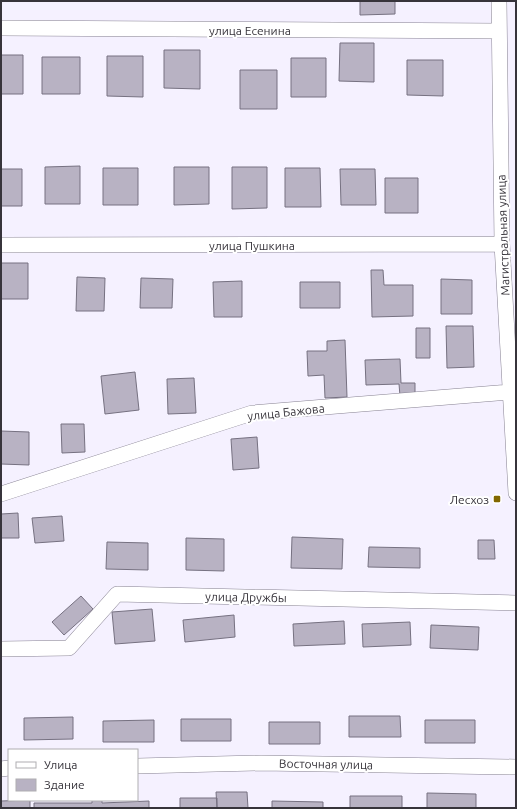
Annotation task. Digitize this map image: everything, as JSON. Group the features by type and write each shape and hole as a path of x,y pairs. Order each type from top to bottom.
{"street":[{"name":"Магистральная улица","path":"499,1 502,244 513,372 510,392 516,494"},
{"name":"улица Есенина","path":"1,28 499,31"},
{"name":"улица Пушкина","path":"1,245 502,244"},
{"name":"улица Бажова","path":"1,494 252,413 510,392"},
{"name":"улица Дружбы","path":"1,649 69,648 117,594 516,603"},
{"name":"Восточная улица","path":"138,766 261,763 516,767"}],"building":[{"path":"360,1 395,1 395,14 360,15"},
{"path":"340,43 374,43 374,82 339,81"},
{"path":"164,50 200,50 200,89 164,88"},
{"path":"1,55 23,55 23,94 1,94"},
{"path":"107,56 143,56 143,97 107,96"},
{"path":"42,57 80,57 80,94 42,94"},
{"path":"291,58 326,58 326,97 291,97"},
{"path":"407,60 443,60 443,96 407,95"},
{"path":"240,70 277,70 277,109 240,109"},
{"path":"80,166 80,204 45,204 45,167"},
{"path":"174,167 209,167 209,204 174,205"},
{"path":"232,167 267,167 267,208 232,209"},
{"path":"103,168 138,168 138,205 103,205"},
{"path":"285,168 320,168 321,207 285,207"},
{"path":"1,169 22,169 22,206 1,206"},
{"path":"340,169 375,169 376,205 341,205"},
{"path":"385,178 418,178 418,213 385,213"},
{"path":"1,263 28,263 28,299 1,299"},
{"path":"371,270 383,270 384,285 413,285 413,316 372,317"},
{"path":"77,277 105,278 104,311 76,311"},
{"path":"141,278 173,279 172,308 140,308"},
{"path":"441,279 472,280 472,314 441,314"},
{"path":"242,281 242,317 214,317 213,282"},
{"path":"300,282 340,282 340,308 300,308"},
{"path":"446,326 473,326 474,367 447,368"},
{"path":"416,328 430,328 430,358 416,358"},
{"path":"345,340 347,397 325,398 324,375 308,376 307,351 327,351 327,341"},
{"path":"400,359 401,383 415,383 415,396 400,396 399,384 366,385 365,360"},
{"path":"135,372 139,410 105,414 101,376"},
{"path":"194,378 196,413 168,414 167,379"},
{"path":"61,424 84,424 85,452 62,453"},
{"path":"1,431 29,432 29,465 1,464"},
{"path":"257,437 259,468 233,470 231,439"},
{"path":"18,513 19,538 1,538 1,514"},
{"path":"62,516 64,541 35,543 32,518"},
{"path":"292,537 343,539 342,569 291,568"},
{"path":"186,538 224,539 224,571 186,570"},
{"path":"478,540 494,540 495,559 478,559"},
{"path":"107,542 148,543 148,570 106,569"},
{"path":"369,547 420,548 420,568 368,567"},
{"path":"81,596 93,609 64,635 52,622"},
{"path":"152,609 155,641 115,644 112,612"},
{"path":"234,615 235,637 185,642 183,620"},
{"path":"344,621 345,644 294,646 293,624"},
{"path":"410,622 411,645 363,647 362,624"},
{"path":"431,625 479,627 478,650 430,648"},
{"path":"349,716 400,716 401,737 349,737"},
{"path":"73,717 73,739 24,740 24,718"},
{"path":"181,719 231,719 231,741 181,741"},
{"path":"154,720 154,742 103,742 103,721"},
{"path":"425,720 475,720 475,743 425,743"},
{"path":"269,722 320,722 320,744 269,744"},
{"path":"216,792 247,792 248,808 217,808"},
{"path":"427,793 476,794 476,808 427,808"},
{"path":"350,796 402,796 402,808 350,808"},
{"path":"180,798 217,798 217,808 180,808"},
{"path":"1,801 30,801 30,808 1,808"},
{"path":"92,801 102,801 102,803 149,801 149,808 34,808 34,803 92,803"},
{"path":"272,801 323,802 323,808 272,808"}],"place":[{"name":"Лесхоз","path":"497,499"}]}
